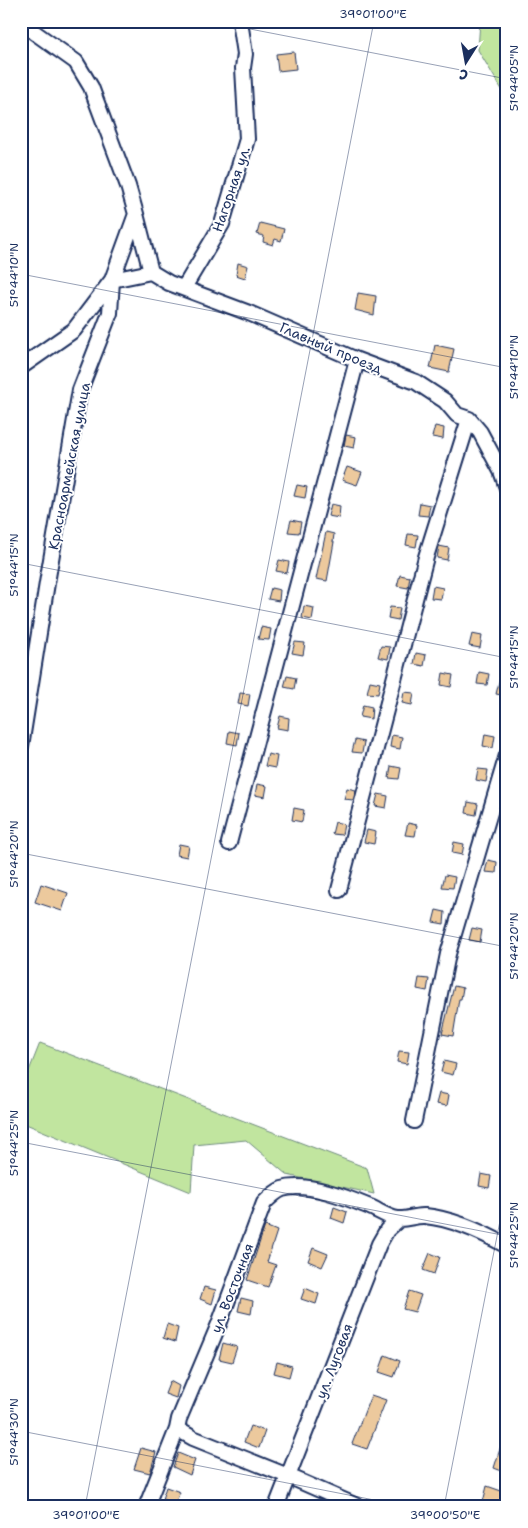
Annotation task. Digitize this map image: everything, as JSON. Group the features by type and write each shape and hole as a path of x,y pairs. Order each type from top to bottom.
{"street":[{"path":"21,367 74,330 112,280 151,272 128,186 92,87 76,62 27,27 23,21"},
{"name":"Нагорная ул.","path":"183,288 222,224 248,139 243,68 244,54 240,21"},
{"name":"Красноармейская улица","path":"21,746 80,390 110,313 112,280 136,214"},
{"name":"Главный проезд","path":"151,272 169,283 249,313 357,360 416,382 445,401 457,415 469,419 480,432 501,471 507,488"},
{"path":"229,843 357,360"},
{"path":"339,890 426,557 469,419"},
{"path":"414,1121 448,954 507,756"},
{"name":"ул. Восточная","path":"146,1507 264,1203 283,1189 298,1187 337,1195 399,1219"},
{"path":"399,1219 426,1216 459,1224 487,1235 507,1246"},
{"name":"ул. Луговая","path":"276,1507 379,1244 387,1230 399,1219"},
{"path":"177,1428 193,1438 359,1507"}],"green space":[{"path":"480,21 507,21 507,98 478,50"},
{"path":"40,1043 367,1168 374,1194 287,1175 246,1140 194,1145 191,1192 21,1122 21,1086 23,1086"}],"building":[{"path":"294,52 296,69 278,71 276,54"},
{"path":"260,223 284,229 281,241 275,239 273,245 263,242 264,236 257,234"},
{"path":"238,263 248,266 245,278 236,275"},
{"path":"358,293 376,296 374,315 355,310"},
{"path":"435,345 454,349 449,372 430,368"},
{"path":"435,426 444,428 443,439 432,437"},
{"path":"346,435 356,437 354,448 344,446"},
{"path":"347,467 362,472 357,485 342,480"},
{"path":"297,485 307,487 305,498 294,496"},
{"path":"420,503 430,505 428,516 418,515"},
{"path":"331,504 340,506 339,518 328,516"},
{"path":"291,520 301,522 299,533 288,532"},
{"path":"326,532 334,534 327,581 316,579"},
{"path":"408,534 418,535 416,547 406,545"},
{"path":"439,546 449,548 447,560 437,558"},
{"path":"279,560 289,562 287,573 276,571"},
{"path":"400,575 410,577 408,588 397,586"},
{"path":"433,586 443,588 441,599 431,598"},
{"path":"271,588 280,590 279,601 268,599"},
{"path":"304,606 314,608 312,620 302,618"},
{"path":"390,607 400,608 398,620 388,618"},
{"path":"261,627 271,629 269,640 258,639"},
{"path":"472,634 482,636 480,648 469,646"},
{"path":"295,642 305,643 303,655 292,653"},
{"path":"381,646 390,647 388,659 378,657"},
{"path":"416,653 426,655 424,666 414,664"},
{"path":"503,666 507,667 507,696 496,694"},
{"path":"479,672 489,674 487,685 477,684"},
{"path":"443,673 453,675 451,687 441,685"},
{"path":"287,676 296,678 294,689 284,687"},
{"path":"370,681 380,683 378,694 367,693"},
{"path":"404,692 414,693 412,705 402,703"},
{"path":"240,693 250,694 248,706 238,704"},
{"path":"363,705 372,707 371,719 360,717"},
{"path":"280,716 289,718 288,730 277,728"},
{"path":"229,731 239,733 237,745 227,743"},
{"path":"485,734 495,736 493,748 483,746"},
{"path":"392,735 402,737 400,749 390,747"},
{"path":"355,740 364,742 362,753 352,752"},
{"path":"268,754 277,756 275,768 265,766"},
{"path":"391,766 401,768 399,779 389,778"},
{"path":"478,769 488,770 486,782 476,780"},
{"path":"257,784 267,786 265,797 255,795"},
{"path":"347,788 356,790 353,800 344,799"},
{"path":"378,794 388,796 386,808 375,806"},
{"path":"468,802 478,804 476,815 466,813"},
{"path":"294,808 304,810 302,822 292,820"},
{"path":"335,822 344,824 342,835 332,834"},
{"path":"408,823 417,825 415,836 405,835"},
{"path":"367,830 376,832 374,844 364,842"},
{"path":"454,842 464,844 462,855 452,853"},
{"path":"179,844 189,846 187,857 177,855"},
{"path":"488,860 497,862 496,873 485,872"},
{"path":"445,875 455,877 453,888 442,887"},
{"path":"41,884 68,893 62,911 35,902"},
{"path":"436,910 445,912 444,924 433,922"},
{"path":"472,928 482,930 480,942 469,940"},
{"path":"419,978 429,979 427,991 417,989"},
{"path":"454,986 463,988 461,999 459,999 453,1036 442,1034"},
{"path":"399,1051 409,1052 407,1064 397,1062"},
{"path":"444,1061 456,1064 453,1075 441,1072"},
{"path":"439,1093 449,1095 447,1106 436,1104"},
{"path":"481,1174 491,1176 489,1188 479,1186"},
{"path":"334,1207 347,1212 344,1223 331,1218"},
{"path":"265,1226 277,1231 267,1262 276,1265 268,1287 247,1280"},
{"path":"313,1248 328,1254 322,1267 308,1261"},
{"path":"430,1253 440,1257 434,1274 423,1270"},
{"path":"204,1287 216,1290 212,1304 200,1299"},
{"path":"305,1288 319,1294 316,1304 301,1299"},
{"path":"409,1291 421,1295 415,1312 403,1309"},
{"path":"241,1298 253,1301 251,1314 238,1311"},
{"path":"167,1324 178,1328 175,1342 163,1338"},
{"path":"223,1343 237,1347 232,1362 219,1359"},
{"path":"385,1355 400,1361 394,1377 379,1372"},
{"path":"277,1362 292,1366 289,1377 274,1373"},
{"path":"170,1381 179,1386 176,1398 165,1394"},
{"path":"371,1395 386,1400 367,1449 352,1444"},
{"path":"250,1426 265,1431 259,1448 244,1442"},
{"path":"504,1436 507,1436 507,1473 494,1468"},
{"path":"141,1448 156,1452 150,1473 134,1469"},
{"path":"178,1453 195,1460 190,1475 173,1467"},
{"path":"487,1486 507,1493 504,1507 496,1507 483,1502"},
{"path":"166,1487 180,1492 175,1504 162,1499"}]}
